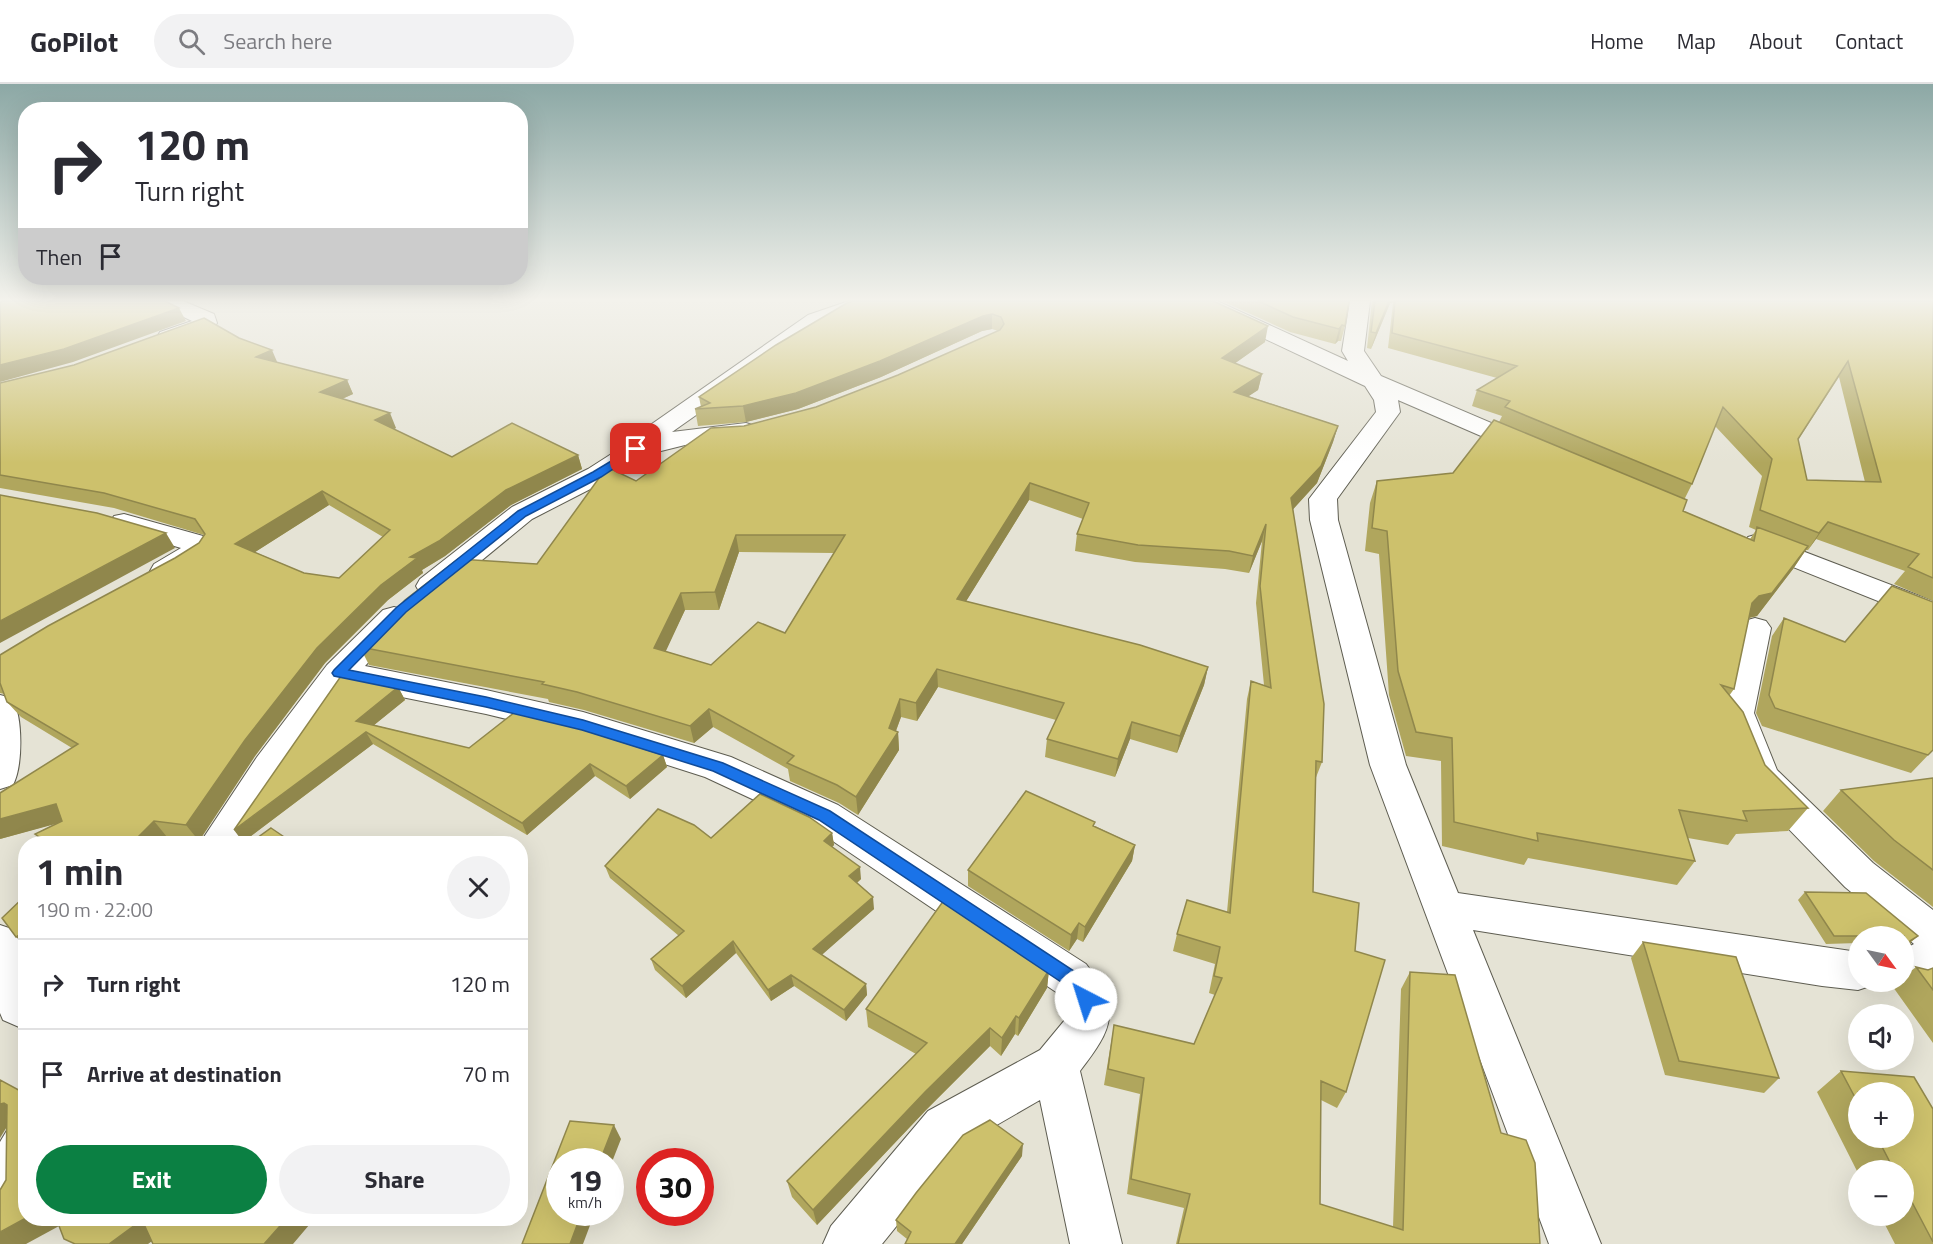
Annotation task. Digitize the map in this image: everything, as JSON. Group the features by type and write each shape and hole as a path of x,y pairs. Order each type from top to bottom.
{"street":[{"path":"597,475 766,355"},
{"path":"1317,355 1554,459"},
{"path":"1356,355 1386,400 1388,412 1323,499 1323,509 1388,765 1575,1244"},
{"path":"224,836 270,767 339,673 401,609 522,513 597,475 636,449 685,437 746,432 767,426"},
{"path":"102,516 193,542 197,550 137,585"},
{"path":"1740,536 1933,613"},
{"path":"1755,628 1737,713 1762,778 1859,875 1933,935"},
{"path":"339,673 486,702 583,725 718,767 825,816 1071,978 1086,999 1086,1028 1056,1066 945,1128 849,1244"},
{"path":"0,708 2,714 0,775"},
{"path":"1444,908 1848,970"},
{"path":"0,943 18,1003"},
{"path":"1914,965 1933,956"},
{"path":"1056,1066 1096,1244"},
{"path":"0,1190 18,1157"}],"building":[{"path":"0,355 39,355 0,365"},
{"path":"101,355 260,355 256,357 347,380 320,392 390,413 375,420 452,457 512,423 578,455 506,490 439,541 410,557 417,558 381,585 317,648 245,740 186,825 154,821 139,836 38,836 35,834 62,821 56,804 0,819 0,793 78,744 7,702 0,683 0,655 48,626 175,558 199,543 205,534 195,519 104,493 0,475 0,383 74,365","holes":["322,491 390,530 339,578 304,573 235,544"]},
{"path":"761,355 893,355 796,393 743,406 695,409 710,403 699,397"},
{"path":"943,355 1226,355 1222,358 1262,374 1234,392 1338,426 1321,466 1291,498 1324,704 1322,762 1316,761 1313,892 1359,903 1355,951 1385,960 1346,1092 1321,1081 1320,1204 1403,1230 1410,972 1455,975 1501,1133 1526,1140 1535,1163 1540,1244 1178,1244 1190,1194 1131,1179 1144,1078 1108,1069 1114,1025 1194,1044 1222,978 1214,976 1220,947 1177,934 1187,900 1230,913 1251,681 1271,688 1260,586 1266,524 1253,556 1229,551 1138,545 1077,534 1089,503 1030,483 957,599 1140,645 1208,667 1180,736 1132,722 1118,759 1047,739 1064,703 937,669 916,703 900,699 889,728 898,732 856,797 837,785 787,763 794,756 709,709 690,726 577,692 542,684 544,682 360,647 405,600 458,559 537,564 607,467 636,481 711,428 744,426 816,407","holes":["736,535 845,535 785,633 758,622 711,665 654,648 681,593 715,592"]},
{"path":"1476,355 1933,355 1933,578 1908,567 1919,554 1828,522 1819,533 1760,510 1772,459 1723,407 1692,484 1505,407 1510,401 1477,390 1517,366","holes":["1848,361 1881,482 1807,480 1798,439"]},
{"path":"1494,420 1687,500 1683,511 1754,541 1757,527 1808,546 1772,593 1759,596 1752,603 1734,689 1721,685 1743,712 1765,765 1808,808 1743,811 1747,821 1679,810 1695,861 1537,833 1538,841 1454,822 1452,738 1416,732 1398,671 1387,531 1372,528 1377,481 1453,473"},
{"path":"0,495 97,513 166,533 0,621"},
{"path":"1892,586 1933,602 1933,750 1928,755 1775,708 1769,695 1784,618 1845,642"},
{"path":"341,676 398,687 356,721 469,748 515,712 575,727 663,755 626,786 590,764 522,823 366,732 234,830"},
{"path":"1933,778 1933,870 1894,840 1841,790"},
{"path":"1026,791 1095,822 1093,826 1135,845 1085,927 1079,923 1071,935 968,870"},
{"path":"760,794 809,817 832,833 824,841 860,867 849,876 873,897 813,949 866,984 844,1010 791,975 768,990 733,941 682,986 651,959 684,931 605,866 658,809 694,825 711,838"},
{"path":"271,828 283,836 260,836"},
{"path":"1805,892 1866,893 1906,926 1848,926 1848,936 1834,936"},
{"path":"944,900 1049,970 1019,1018 1016,1016 1002,1038 990,1028 925,1092 813,1210 787,1181 927,1043 866,1009"},
{"path":"18,903 18,936 16,937 2,918"},
{"path":"1643,942 1736,957 1779,1078 1679,1061"},
{"path":"1916,967 1928,970 1933,968 1933,990"},
{"path":"1841,1071 1914,1077 1933,1109 1933,1242 1914,1206 1914,1160 1889,1160 1883,1148 1914,1148 1914,1082 1848,1082 1848,1084"},
{"path":"0,1080 18,1090 18,1222 0,1232 0,1190 6,1180 7,1105 0,1104"},
{"path":"990,1120 1023,1144 955,1244 905,1244 911,1232 896,1220 963,1135"},
{"path":"570,1121 614,1125 605,1148 559,1148"},
{"path":"546,1182 546,1226 577,1226 570,1244 522,1244"},
{"path":"59,1226 134,1226 109,1244 75,1244 64,1239"},
{"path":"145,1226 280,1226 264,1244 153,1244"}],"route":[{"path":"636,449 597,475 522,513 401,609 339,673 486,702 583,725 718,767 825,816 1071,978 1086,999"}]}
